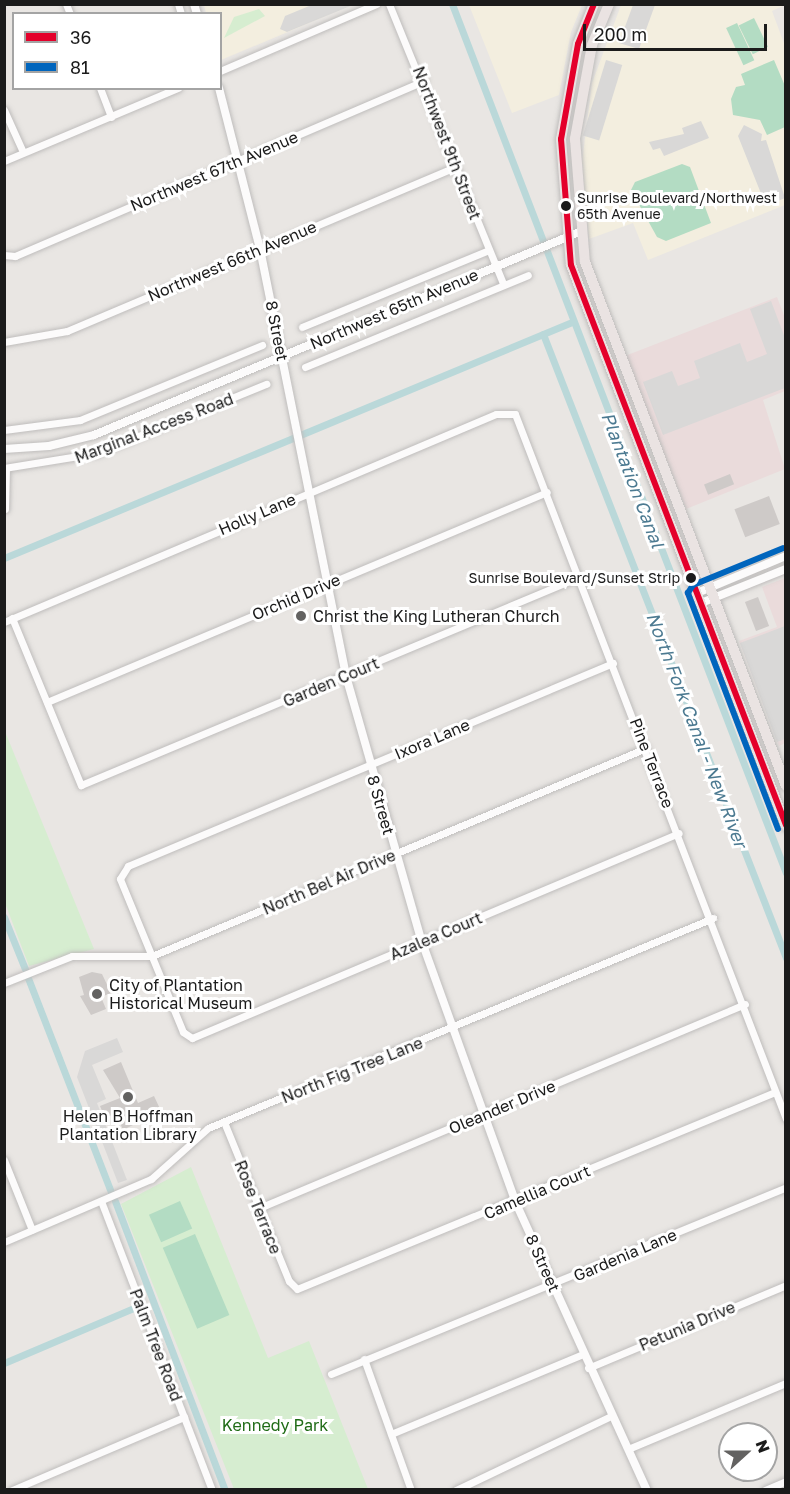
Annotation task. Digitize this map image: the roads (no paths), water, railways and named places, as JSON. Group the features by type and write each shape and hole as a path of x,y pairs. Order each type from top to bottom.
{"highway":[{"path":"594,4 578,44 565,106 561,139 567,236 586,314 699,598 786,826"},
{"path":"609,4 580,93 575,163 579,232 598,308 786,786"},
{"path":"565,106 572,117 569,153 575,163"},
{"path":"761,764 775,778 786,806"}],"street":[{"path":"222,70 376,4"},
{"name":"Northwest 9th Street","path":"389,4 424,81 502,284"},
{"name":"Northwest 67th Avenue","path":"4,255 15,256 424,81"},
{"path":"101,90 111,117"},
{"path":"4,161 173,90"},
{"name":"8 Street","path":"219,90 260,249 325,585 369,766 395,854 449,1030 515,1201 581,1355 647,1490"},
{"path":"4,110 22,152"},
{"name":"Northwest 66th Avenue","path":"4,342 67,331 456,167"},
{"name":"Northwest 65th Avenue","path":"4,449 49,446 94,435 579,232"},
{"path":"302,327 489,250"},
{"path":"305,367 528,274"},
{"name":"Marginal Access Road","path":"4,430 80,420 262,345"},
{"name":"Marginal Access Road","path":"5,468 97,453 266,384"},
{"name":"Pine Terrace","path":"511,412 547,492 745,1004 786,1119"},
{"name":"Holly Lane","path":"4,622 307,493 511,412"},
{"path":"5,468 5,509"},
{"name":"Orchid Drive","path":"46,702 547,492"},
{"path":"712,593 786,556"},
{"path":"699,598 786,569"},
{"name":"Garden Court","path":"46,702 81,785 579,577"},
{"path":"12,618 46,702"},
{"name":"Ixora Lane","path":"153,956 120,872 613,663"},
{"name":"North Bel Air Drive","path":"4,982 72,956 153,956 646,748"},
{"name":"Azalea Court","path":"153,956 183,1032 192,1038 679,833"},
{"name":"North Fig Tree Lane","path":"4,1242 151,1179 195,1139 224,1122 449,1030 712,918"},
{"name":"Oleander Drive","path":"259,1208 745,1004"},
{"name":"Camellia Court","path":"297,1289 775,1092"},
{"name":"Rose Terrace","path":"224,1122 259,1208 297,1289"},
{"path":"4,1160 32,1230"},
{"name":"Gardenia Lane","path":"331,1374 544,1283 552,1285 786,1187"},
{"name":"Palm Tree Road","path":"101,1201 212,1490"},
{"name":"Petunia Drive","path":"588,1368 786,1285"},
{"path":"391,1434 581,1355"},
{"path":"364,1359 411,1490"},
{"path":"628,1449 786,1383"},
{"path":"456,1490 611,1416"},
{"path":"12,1490 184,1417"},
{"path":"765,1490 786,1481"}],"waterway":[{"name":"Plantation Canal","path":"452,4 786,873"},
{"path":"4,558 572,322"},
{"name":"North Fork Canal - New River","path":"543,334 786,958"},
{"path":"4,917 25,969"},
{"path":"28,978 111,1192"},
{"path":"115,1201 225,1490"},
{"path":"4,1363 136,1307"}],"place":[{"name":"Sunrise Boulevard/Northwest 65th Avenue","path":"566,206"},
{"name":"Sunrise Boulevard/Sunset Strip","path":"691,578"},
{"name":"Christ the King Lutheran Church","path":"301,616"},
{"name":"City of Plantation Historical Museum","path":"97,994"},
{"name":"Helen B Hoffman Plantation Library","path":"128,1097"}],"park label":[{"name":"Kennedy Park","path":"275,1425"}]}
